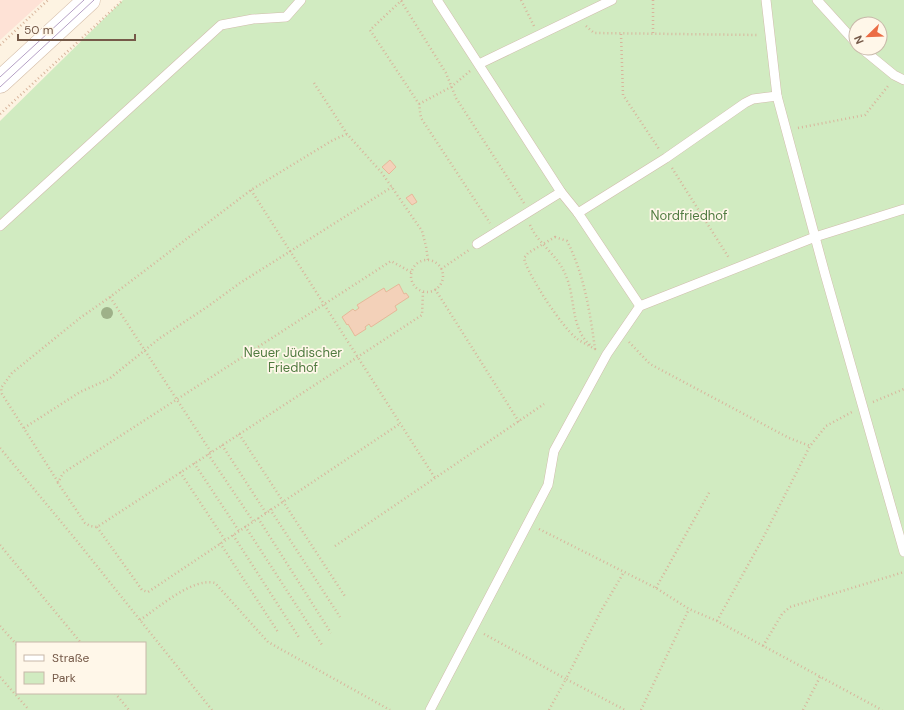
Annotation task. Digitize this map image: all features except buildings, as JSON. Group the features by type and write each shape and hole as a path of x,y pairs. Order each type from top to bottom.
{"main road":[{"path":"0,82 89,0"}],"lane":[{"path":"0,226 221,25 253,19 286,17 301,0"},
{"path":"437,0 561,192 578,213 640,306"},
{"path":"479,64 612,0"},
{"path":"766,0 777,96 815,237 904,552"},
{"path":"817,0 848,34"},
{"path":"871,56 894,75 904,80"},
{"path":"578,213 666,158 745,103 753,99 777,96"},
{"path":"477,244 561,192"},
{"path":"430,710 548,484 554,450 605,359 620,334 640,306 815,237 904,209"}],"path":[{"path":"0,46 48,0"},
{"path":"0,114 123,0"},
{"path":"521,0 538,36"},
{"path":"653,0 653,33"},
{"path":"496,232 421,118 419,104 370,30 401,1 446,73 456,98 528,213 531,228 562,266 571,291 580,332 583,338 605,359"},
{"path":"578,16 594,33 769,35"},
{"path":"419,104 451,87 479,64"},
{"path":"786,132 813,124 865,115 894,75"},
{"path":"314,83 347,134 392,187 422,231 428,260"},
{"path":"347,134 333,140 251,190 80,318 12,373 1,388 2,394 85,523 90,526 97,527 422,315 423,292"},
{"path":"24,428 80,392 109,379 145,352 160,338 207,308 240,283 392,187"},
{"path":"251,190 435,478"},
{"path":"555,237 560,237 567,241 573,253 587,299 595,349 577,339 568,331 528,269 524,258 528,253 555,237"},
{"path":"441,269 477,244"},
{"path":"428,260 438,264 441,269 442,280 435,289 423,292 412,283 411,272 417,263 428,260"},
{"path":"58,483 63,473 391,262 411,272"},
{"path":"435,289 519,422"},
{"path":"110,297 253,521"},
{"path":"620,334 650,364 789,438 810,446"},
{"path":"717,621 763,538 810,446 826,426 863,407 904,389"},
{"path":"335,546 544,404"},
{"path":"97,527 142,590 148,592 401,423"},
{"path":"240,434 346,598"},
{"path":"222,445 266,512"},
{"path":"0,448 212,710"},
{"path":"194,463 239,531"},
{"path":"180,472 225,540"},
{"path":"656,588 710,491"},
{"path":"270,510 340,617"},
{"path":"258,518 331,633"},
{"path":"528,523 656,588 689,609 717,621 882,710"},
{"path":"245,526 322,645"},
{"path":"233,535 300,639"},
{"path":"220,543 278,632"},
{"path":"0,545 80,642"},
{"path":"549,710 601,610 624,572"},
{"path":"763,646 782,614 790,607 904,572"},
{"path":"140,620 192,585 209,581 215,583 268,642 390,710"},
{"path":"641,710 689,609"},
{"path":"0,626 16,644"},
{"path":"473,628 625,710"},
{"path":"803,710 820,677"},
{"path":"0,678 29,710"},
{"path":"115,694 129,710"}],"shaded area":[{"path":"0,0 44,0 0,40"}],"green space":[{"name":"Nordfriedhof","path":"123,0 904,0 904,710 0,710 0,121"}],"tram line":[{"path":"0,77 84,0"},
{"path":"0,87 94,0"}],"park label":[{"name":"Neuer Jüdischer Friedhof","path":"293,360"}]}
